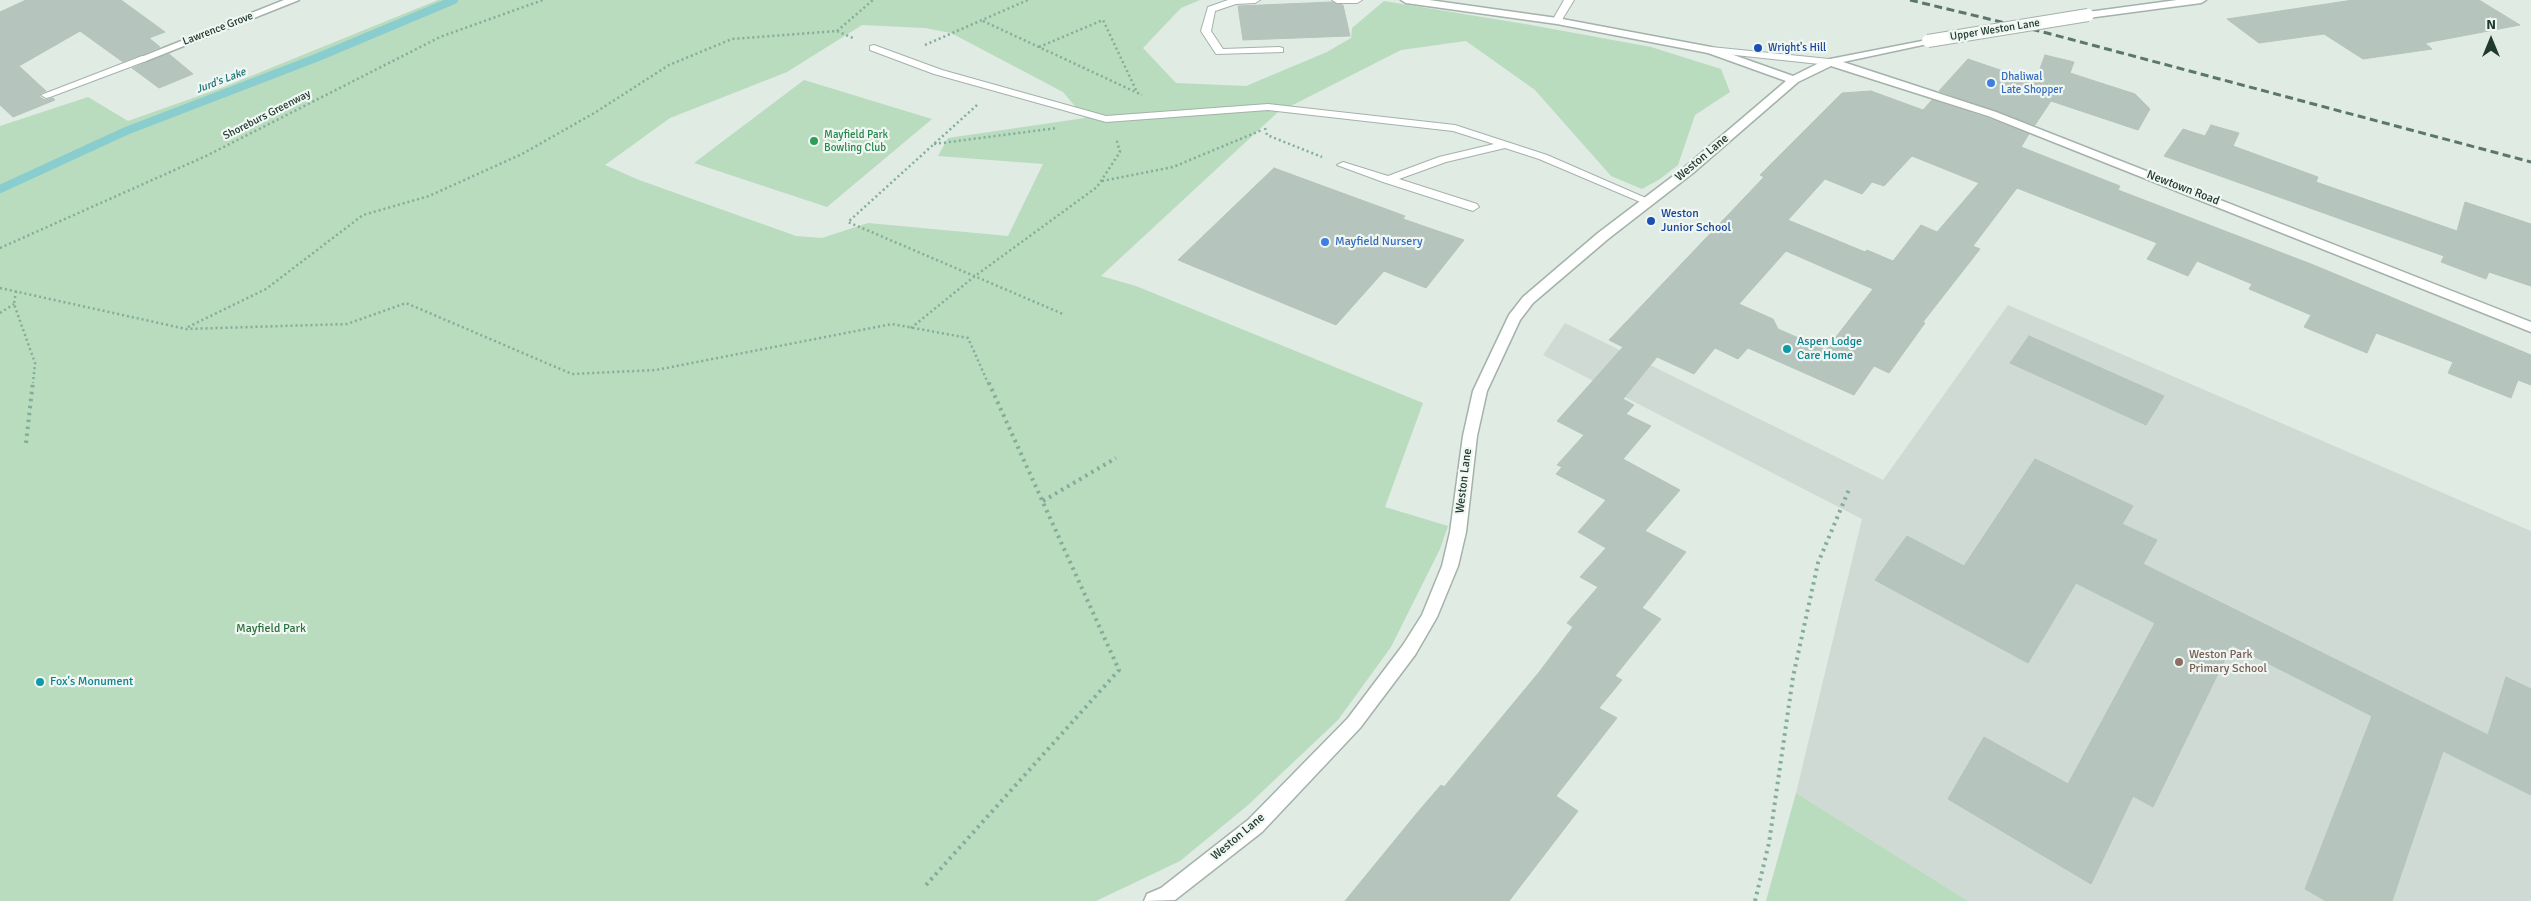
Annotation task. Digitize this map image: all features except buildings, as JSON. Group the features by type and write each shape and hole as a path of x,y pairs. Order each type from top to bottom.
{"street":[{"name":"Lawrence Grove","path":"142,59 294,0"},
{"path":"1406,0 1557,21 1711,50 1794,80"},
{"name":"Upper Weston Lane","path":"1794,80 1829,62 1928,41 2088,15 2201,0"},
{"name":"Newtown Road","path":"1829,62 1992,114 2531,326"},
{"name":"Weston Lane","path":"1154,901 1168,894 1255,826 1354,723 1376,696 1430,617 1450,566 1458,532 1470,436 1480,391 1514,318 1546,282 1649,202 1794,80"}],"lane":[{"path":"1256,0 1235,1 1211,9 1206,31 1220,52 1279,50"},
{"path":"1337,0 1357,0"},
{"path":"1557,21 1569,0"},
{"path":"874,48 972,82 1106,118 1258,108 1381,118 1455,128 1543,157 1649,202"},
{"path":"1711,50 1829,62"},
{"path":"46,95 142,59"},
{"path":"1387,180 1443,159 1506,144"},
{"path":"1343,165 1473,207"}],"path":[{"name":"Shoreburs Greenway","path":"0,248 206,156 440,37 542,0"},
{"path":"837,31 873,0"},
{"path":"904,59 927,43 983,21 1028,0"},
{"path":"1039,47 1103,20 1136,90"},
{"path":"983,21 1136,90 1169,114"},
{"path":"186,329 266,289 326,241 363,215 429,196 522,154 596,112 668,65 732,39 837,31 874,48"},
{"path":"972,82 978,104 848,222 1063,314"},
{"path":"1258,108 1267,134 1343,165"},
{"path":"911,328 975,276 1097,188 1120,152 1115,136 1092,124 1106,118"},
{"path":"934,144 1062,128"},
{"path":"1101,181 1173,167 1265,129"},
{"path":"0,288 186,329 347,324 406,303 572,374 656,370 892,324 968,338 1119,670 926,884"},
{"path":"16,290 14,304 35,363 26,443"},
{"path":"0,313 14,304"},
{"path":"1043,502 1116,458"},
{"path":"1755,901 1769,843 1792,677 1818,563 1850,487"}],"shaded area":[{"name":"Weston Park Primary School","path":"2008,305 2531,531 2531,901 1968,901 1796,793 1862,519 1543,355 1565,323 1883,480"}],"green space":[{"name":"Mayfield Park","path":"438,0 1200,0 1181,8 1143,48 1176,83 1246,86 1327,52 1351,38 1352,28 1384,1 1651,47 1721,69 1730,92 1695,115 1678,165 1660,179 1642,189 1611,176 1535,90 1466,41 1401,50 1277,113 1101,276 1136,286 1423,403 1385,507 1448,526 1440,549 1391,647 1338,720 1247,806 1180,861 1096,901 0,901 0,126 88,97 128,121 224,87","holes":["862,25 925,28 951,33 1063,92 1085,118 948,138 938,156 1043,164 1008,236 868,223 822,238 796,236 639,180 605,165 670,118 787,72"]},
{"name":"Mayfield Park Bowling Club","path":"804,80 932,119 827,207 694,163"},
{"path":"1796,793 1968,901 1766,901"}],"waterway":[{"name":"Jurd's Lake","path":"0,189 126,131 316,58 454,0"}],"railway":[{"path":"1910,0 2047,33 2531,162"}],"place":[{"name":"Wright's Hill","path":"1758,48"},
{"name":"Dhaliwal Late Shopper","path":"1991,83"},
{"name":"Mayfield Park Bowling Club","path":"814,141"},
{"name":"Weston Junior School","path":"1651,221"},
{"name":"Mayfield Nursery","path":"1325,242"},
{"name":"Aspen Lodge Care Home","path":"1787,349"},
{"name":"Weston Park Primary School","path":"2179,662"},
{"name":"Fox's Monument","path":"40,682"}]}
